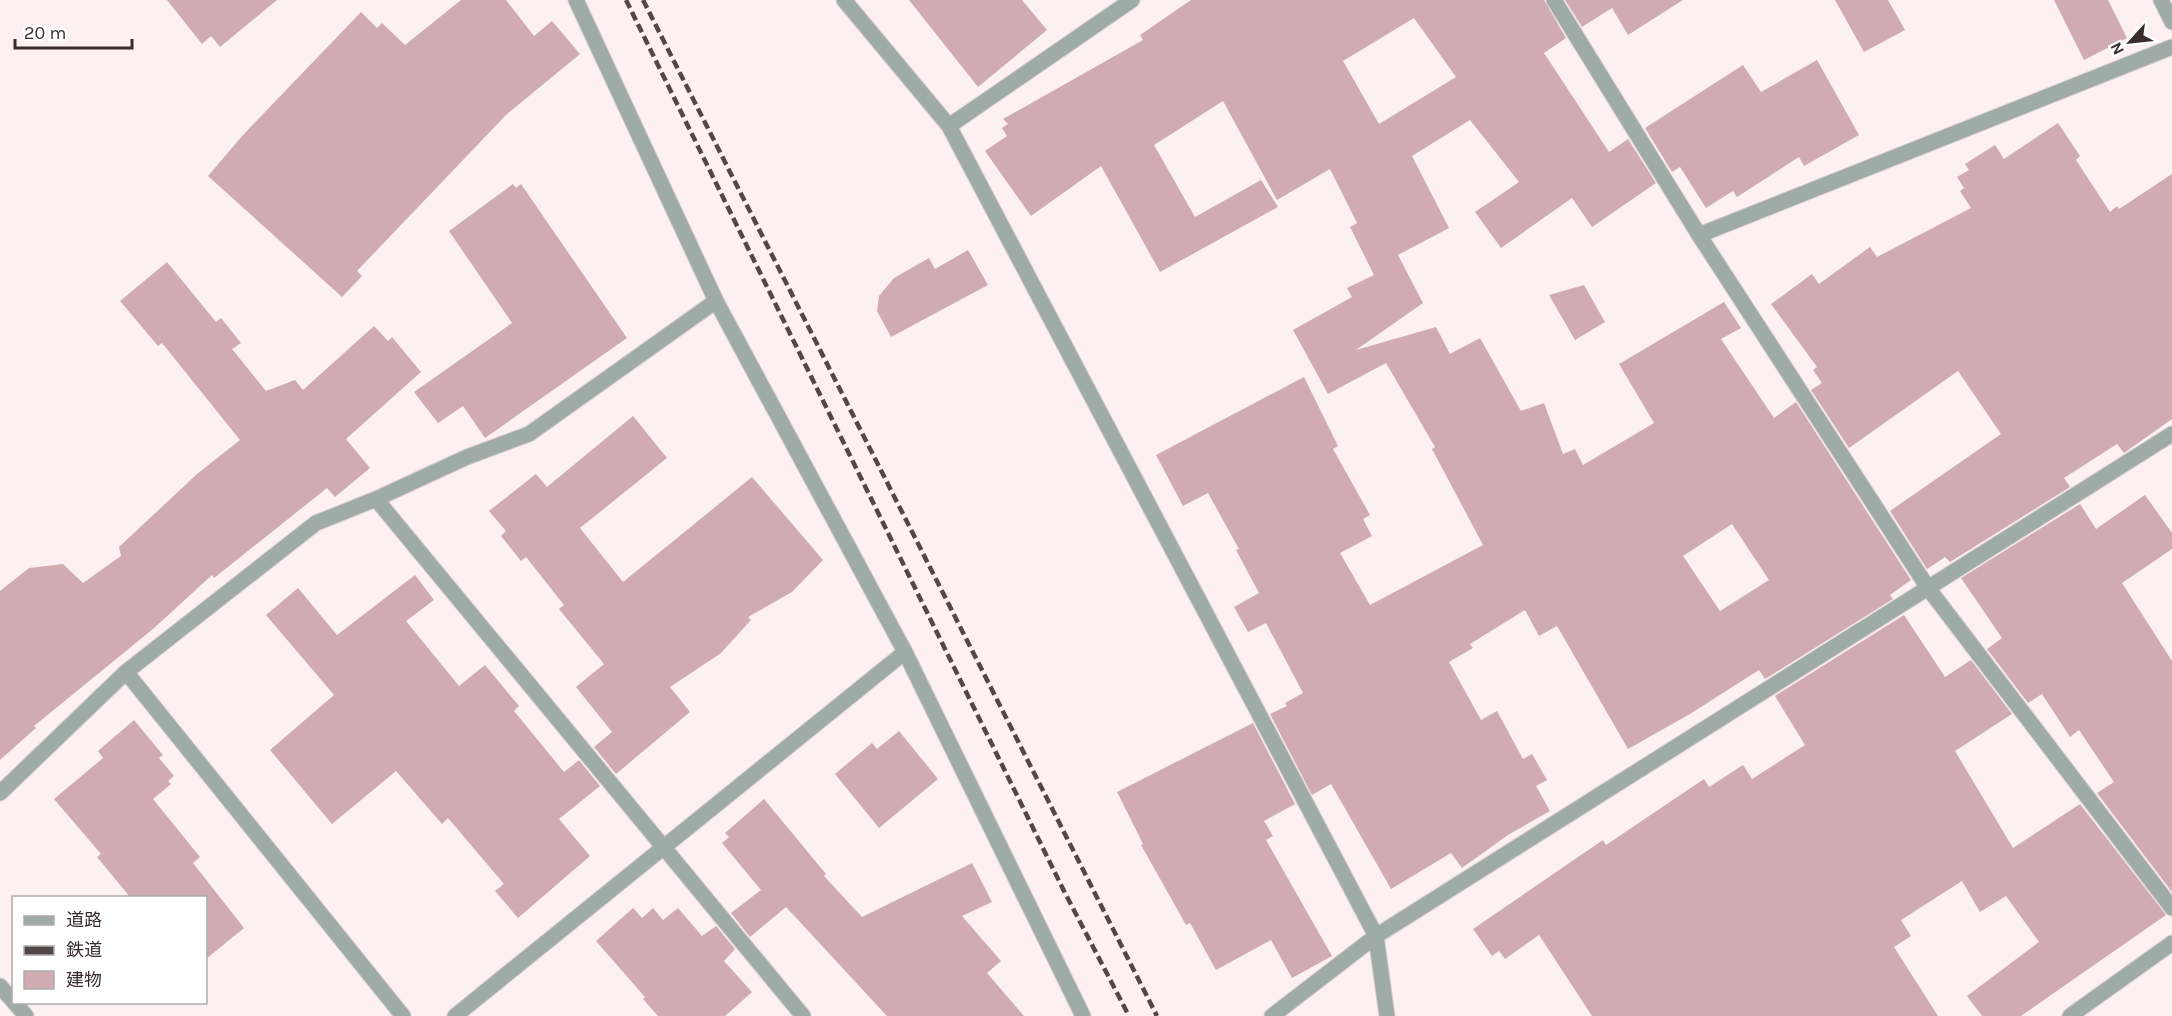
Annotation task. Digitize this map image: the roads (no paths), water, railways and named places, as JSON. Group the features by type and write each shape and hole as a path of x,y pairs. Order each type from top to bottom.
{"street":[{"path":"576,0 716,301 904,652 1083,1016"},
{"path":"844,0 949,126 1376,936 1387,1016"},
{"path":"949,126 1132,0"},
{"path":"1554,0 1699,235 1928,588 2172,908"},
{"path":"2161,0 2172,22"},
{"path":"1699,235 2172,47"},
{"path":"0,793 126,672 316,523 376,499 467,457 530,434 716,301"},
{"path":"1272,1016 1376,936 2172,434"},
{"path":"376,499 803,1016"},
{"path":"455,1016 904,652"},
{"path":"126,672 403,1016"},
{"path":"2070,1016 2172,943"},
{"path":"0,986 12,1000"},
{"path":"16,1004 26,1016"}],"railway":[{"path":"626,0 1064,891 1129,1016"},
{"path":"643,0 1157,1016"}]}
